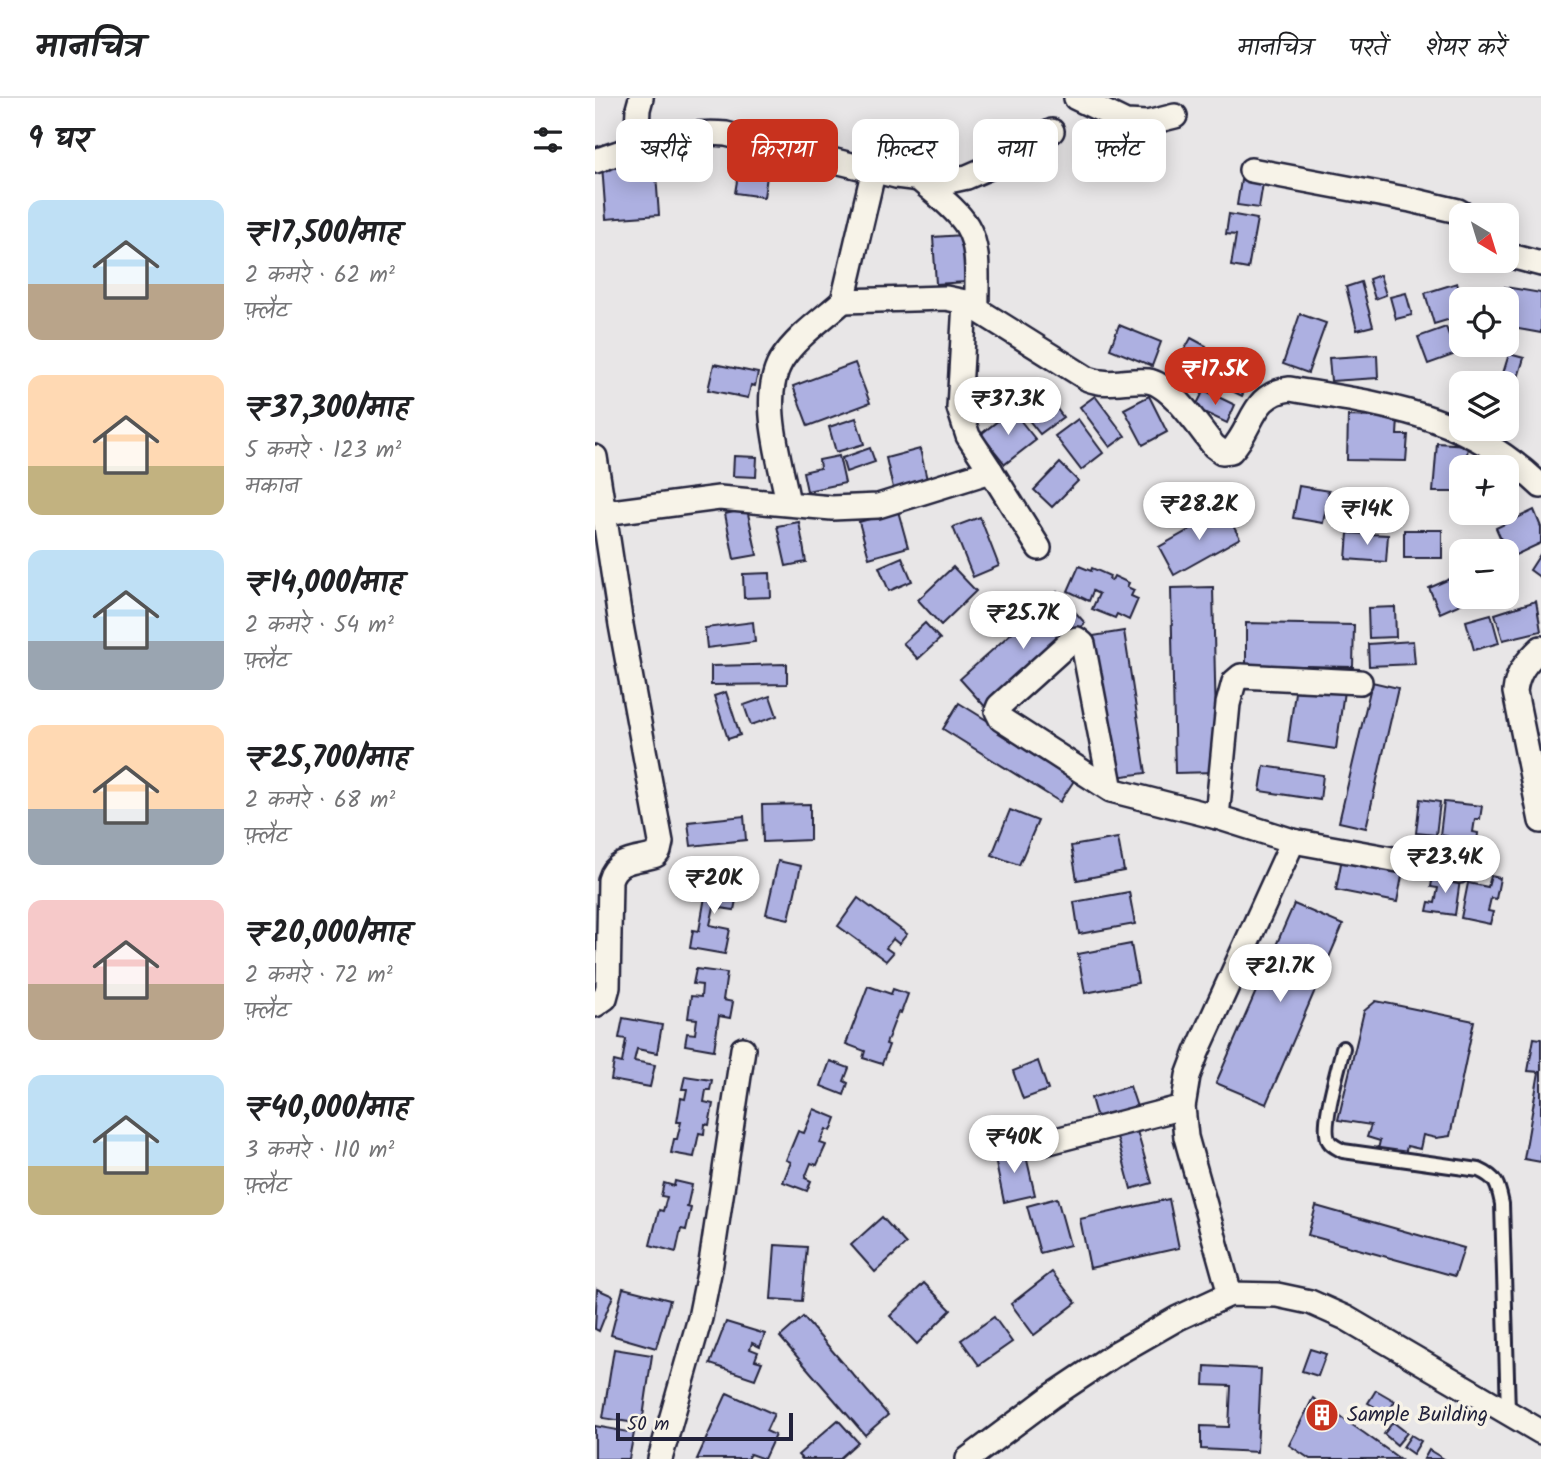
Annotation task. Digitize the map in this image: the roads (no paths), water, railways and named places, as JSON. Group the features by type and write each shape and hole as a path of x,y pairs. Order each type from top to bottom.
{"street":[{"path":"639,119 641,98"},
{"path":"1076,98 1126,122 1147,123 1175,116"},
{"path":"713,133 852,164"},
{"path":"595,161 616,154"},
{"path":"1251,170 1449,209"},
{"path":"788,503 772,417 774,377 782,360 797,341 843,301 871,182"},
{"path":"922,182 967,225 973,239 971,305 959,408 968,436 1039,548"},
{"path":"1519,258 1541,264"},
{"path":"843,301 946,298 971,305 1088,379 1106,384 1149,381 1158,384 1173,396 1222,452 1231,451 1239,443 1259,404 1278,390 1290,389 1399,407 1462,430 1495,448 1541,486"},
{"path":"595,457 621,625 661,842 656,855 624,863 613,871 610,880 608,987 605,998 595,1005"},
{"path":"604,513 719,498 832,508 878,506 991,471"},
{"path":"1111,790 1083,644 1077,639 1071,641 999,706 997,711 1001,719 1111,790 1217,817 1293,841 1459,871"},
{"path":"1541,648 1522,669 1516,680 1515,692 1541,821"},
{"path":"1217,817 1228,705 1234,682 1241,676 1360,682"},
{"path":"1230,1294 1186,1137 1183,1107 1188,1076 1197,1052 1293,841"},
{"path":"660,1459 702,1307 743,1049"},
{"path":"1045,1143 1183,1107"},
{"path":"968,1459 1030,1412 1115,1354 1178,1318 1230,1294 1277,1295 1310,1302 1346,1318 1541,1432"}],"lane":[{"path":"1343,1048 1327,1120 1326,1133 1330,1143 1343,1151 1479,1170 1492,1176 1499,1188 1502,1204 1508,1412"}],"place":[{"name":"Sample Building","path":"1322,1415"}]}
